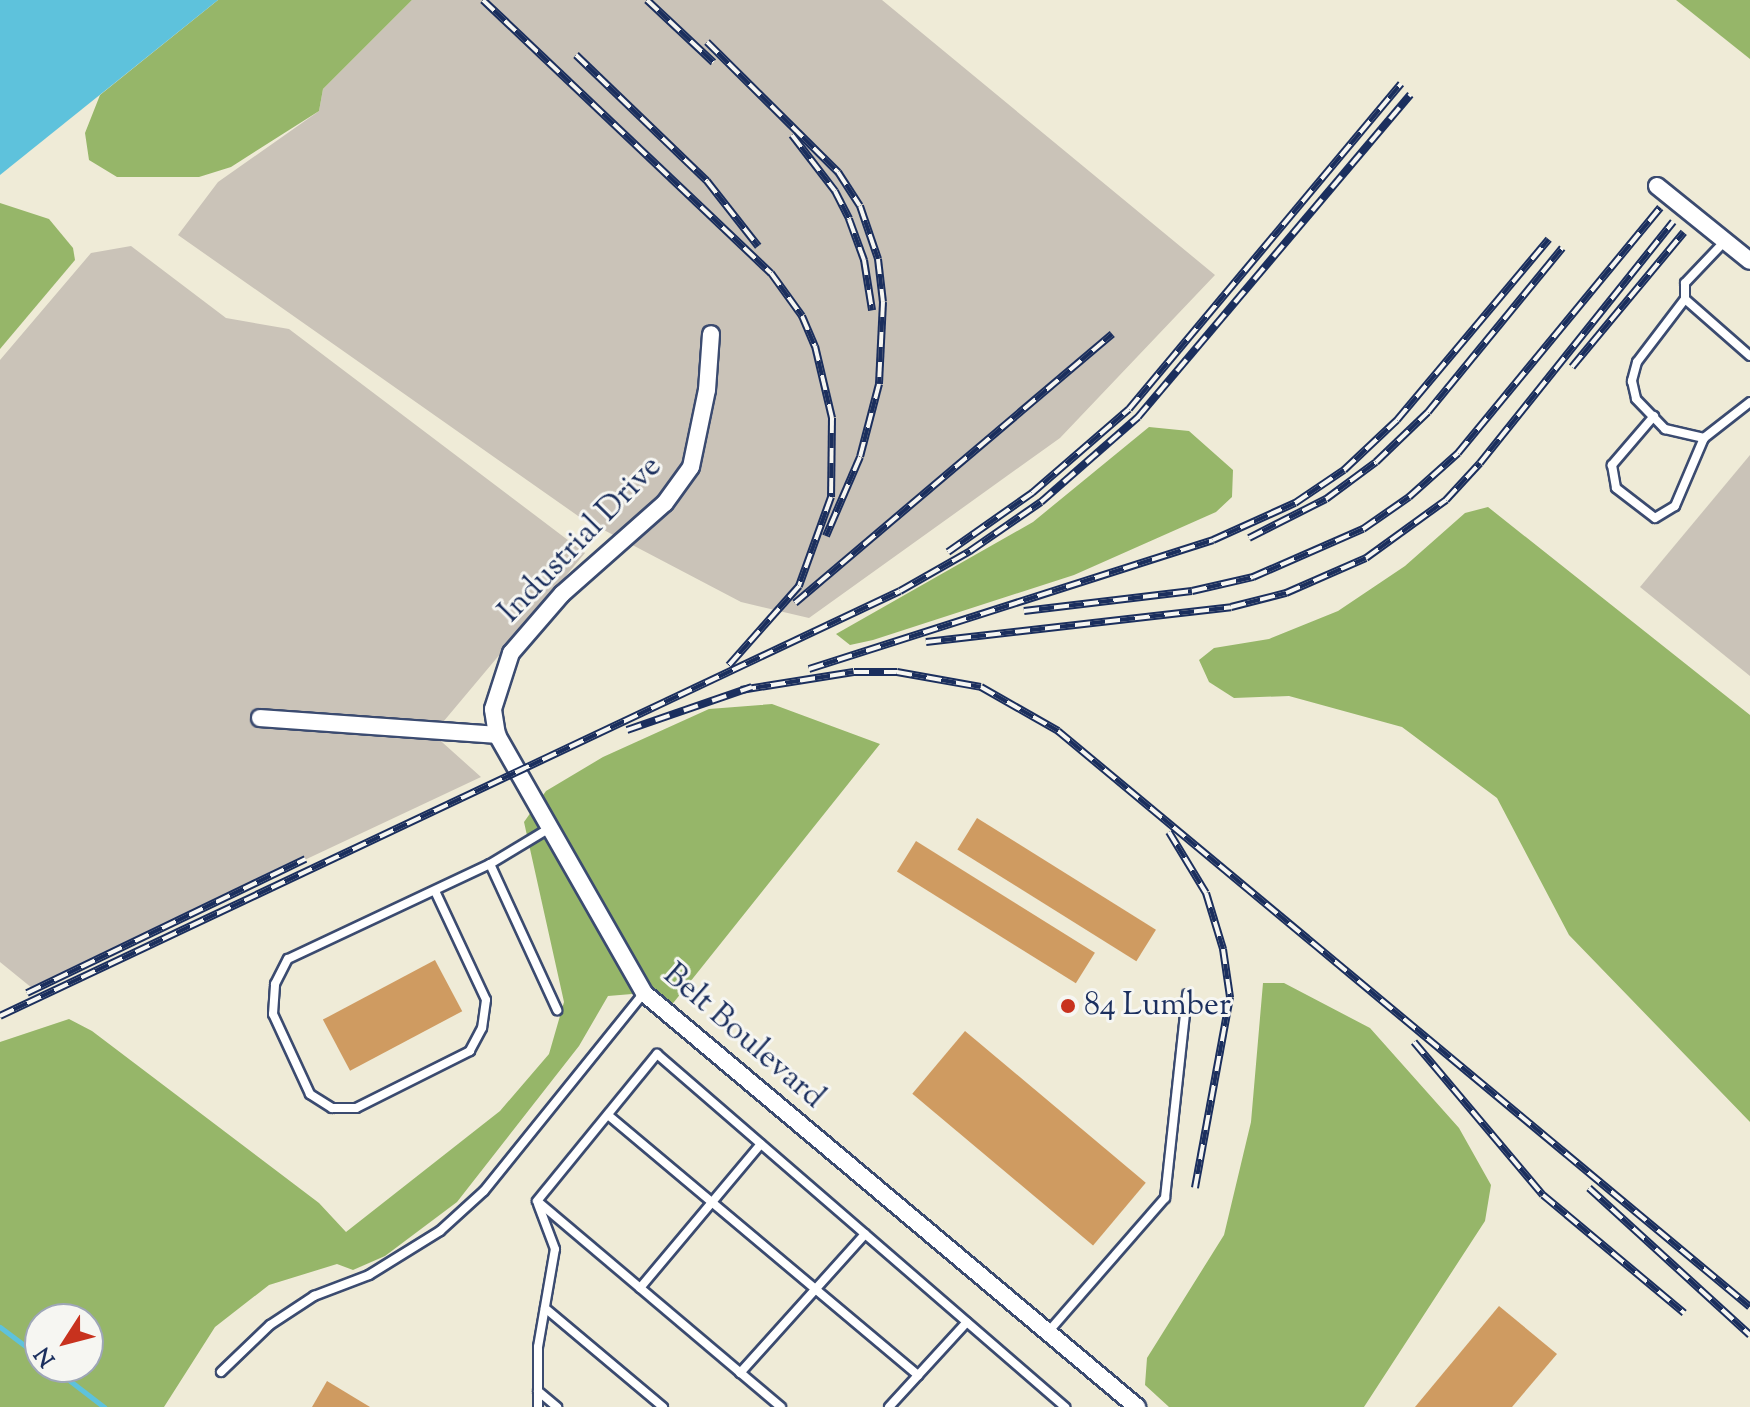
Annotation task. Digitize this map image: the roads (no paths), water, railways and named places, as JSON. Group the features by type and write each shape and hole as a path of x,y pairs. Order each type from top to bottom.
{"street":[{"path":"1657,186 1750,261"},
{"name":"Industrial Drive","path":"497,735 493,709 511,653 562,594 665,503 691,467 707,390 711,334"},
{"path":"260,718 497,735"},
{"name":"Belt Boulevard","path":"497,735 644,993 1134,1406"}],"lane":[{"path":"1704,438 1665,429 1636,399 1632,381 1637,362 1685,299 1685,283 1725,241"},
{"path":"1685,299 1750,356"},
{"path":"1654,416 1612,465 1616,488 1655,518 1675,506 1704,438 1750,402"},
{"path":"435,891 486,1000 482,1028 470,1051 356,1108 332,1108 310,1094 273,1014 275,984 288,959 490,864 548,829"},
{"path":"490,864 557,1010"},
{"path":"221,1372 281,1318 314,1296 369,1275 451,1221 484,1191 644,993"},
{"path":"1048,1332 1165,1198 1187,994"},
{"path":"537,1201 657,1054 1065,1407"},
{"path":"608,1115 918,1375"},
{"path":"640,1288 761,1144"},
{"path":"537,1201 781,1407"},
{"path":"537,1201 555,1249 545,1308 538,1407"},
{"path":"740,1373 865,1234"},
{"path":"545,1308 663,1407"},
{"path":"889,1407 967,1322"},
{"path":"538,1391 557,1407"}],"water":[{"path":"0,0 218,0 0,175"}],"waterway":[{"path":"0,1327 24,1345"},
{"path":"73,1383 104,1407"}],"railway":[{"path":"483,0 771,273 802,316 815,346 832,418 831,497 799,586 729,665"},
{"path":"647,0 713,62"},
{"path":"707,42 838,172 860,206 878,259 883,302 879,384 860,457 826,536"},
{"path":"576,55 707,181 758,246"},
{"path":"948,552 1032,493 1129,409 1401,84"},
{"path":"0,1016 900,591 970,551 1041,502 1138,417 1410,95"},
{"path":"792,135 835,191 849,219 864,260 872,310"},
{"path":"1024,611 1192,591 1253,577 1363,529 1409,497 1458,453 1660,208"},
{"path":"926,642 1231,607 1286,593 1366,558 1446,500 1480,463 1673,222"},
{"path":"1572,367 1684,232"},
{"path":"809,669 1213,540 1295,503 1344,470 1397,420 1549,239"},
{"path":"1249,538 1326,499 1376,462 1428,412 1562,248"},
{"path":"795,603 1112,334"},
{"path":"741,690 854,672 897,672 981,687 1058,731 1750,1307"},
{"path":"627,730 752,687"},
{"path":"1169,832 1206,893 1223,949 1230,997 1195,1188"},
{"path":"27,993 305,859"},
{"path":"1414,1042 1543,1195 1684,1313"},
{"path":"1589,1188 1750,1335"}],"place":[{"name":"84 Lumber","path":"1068,1006"}]}
